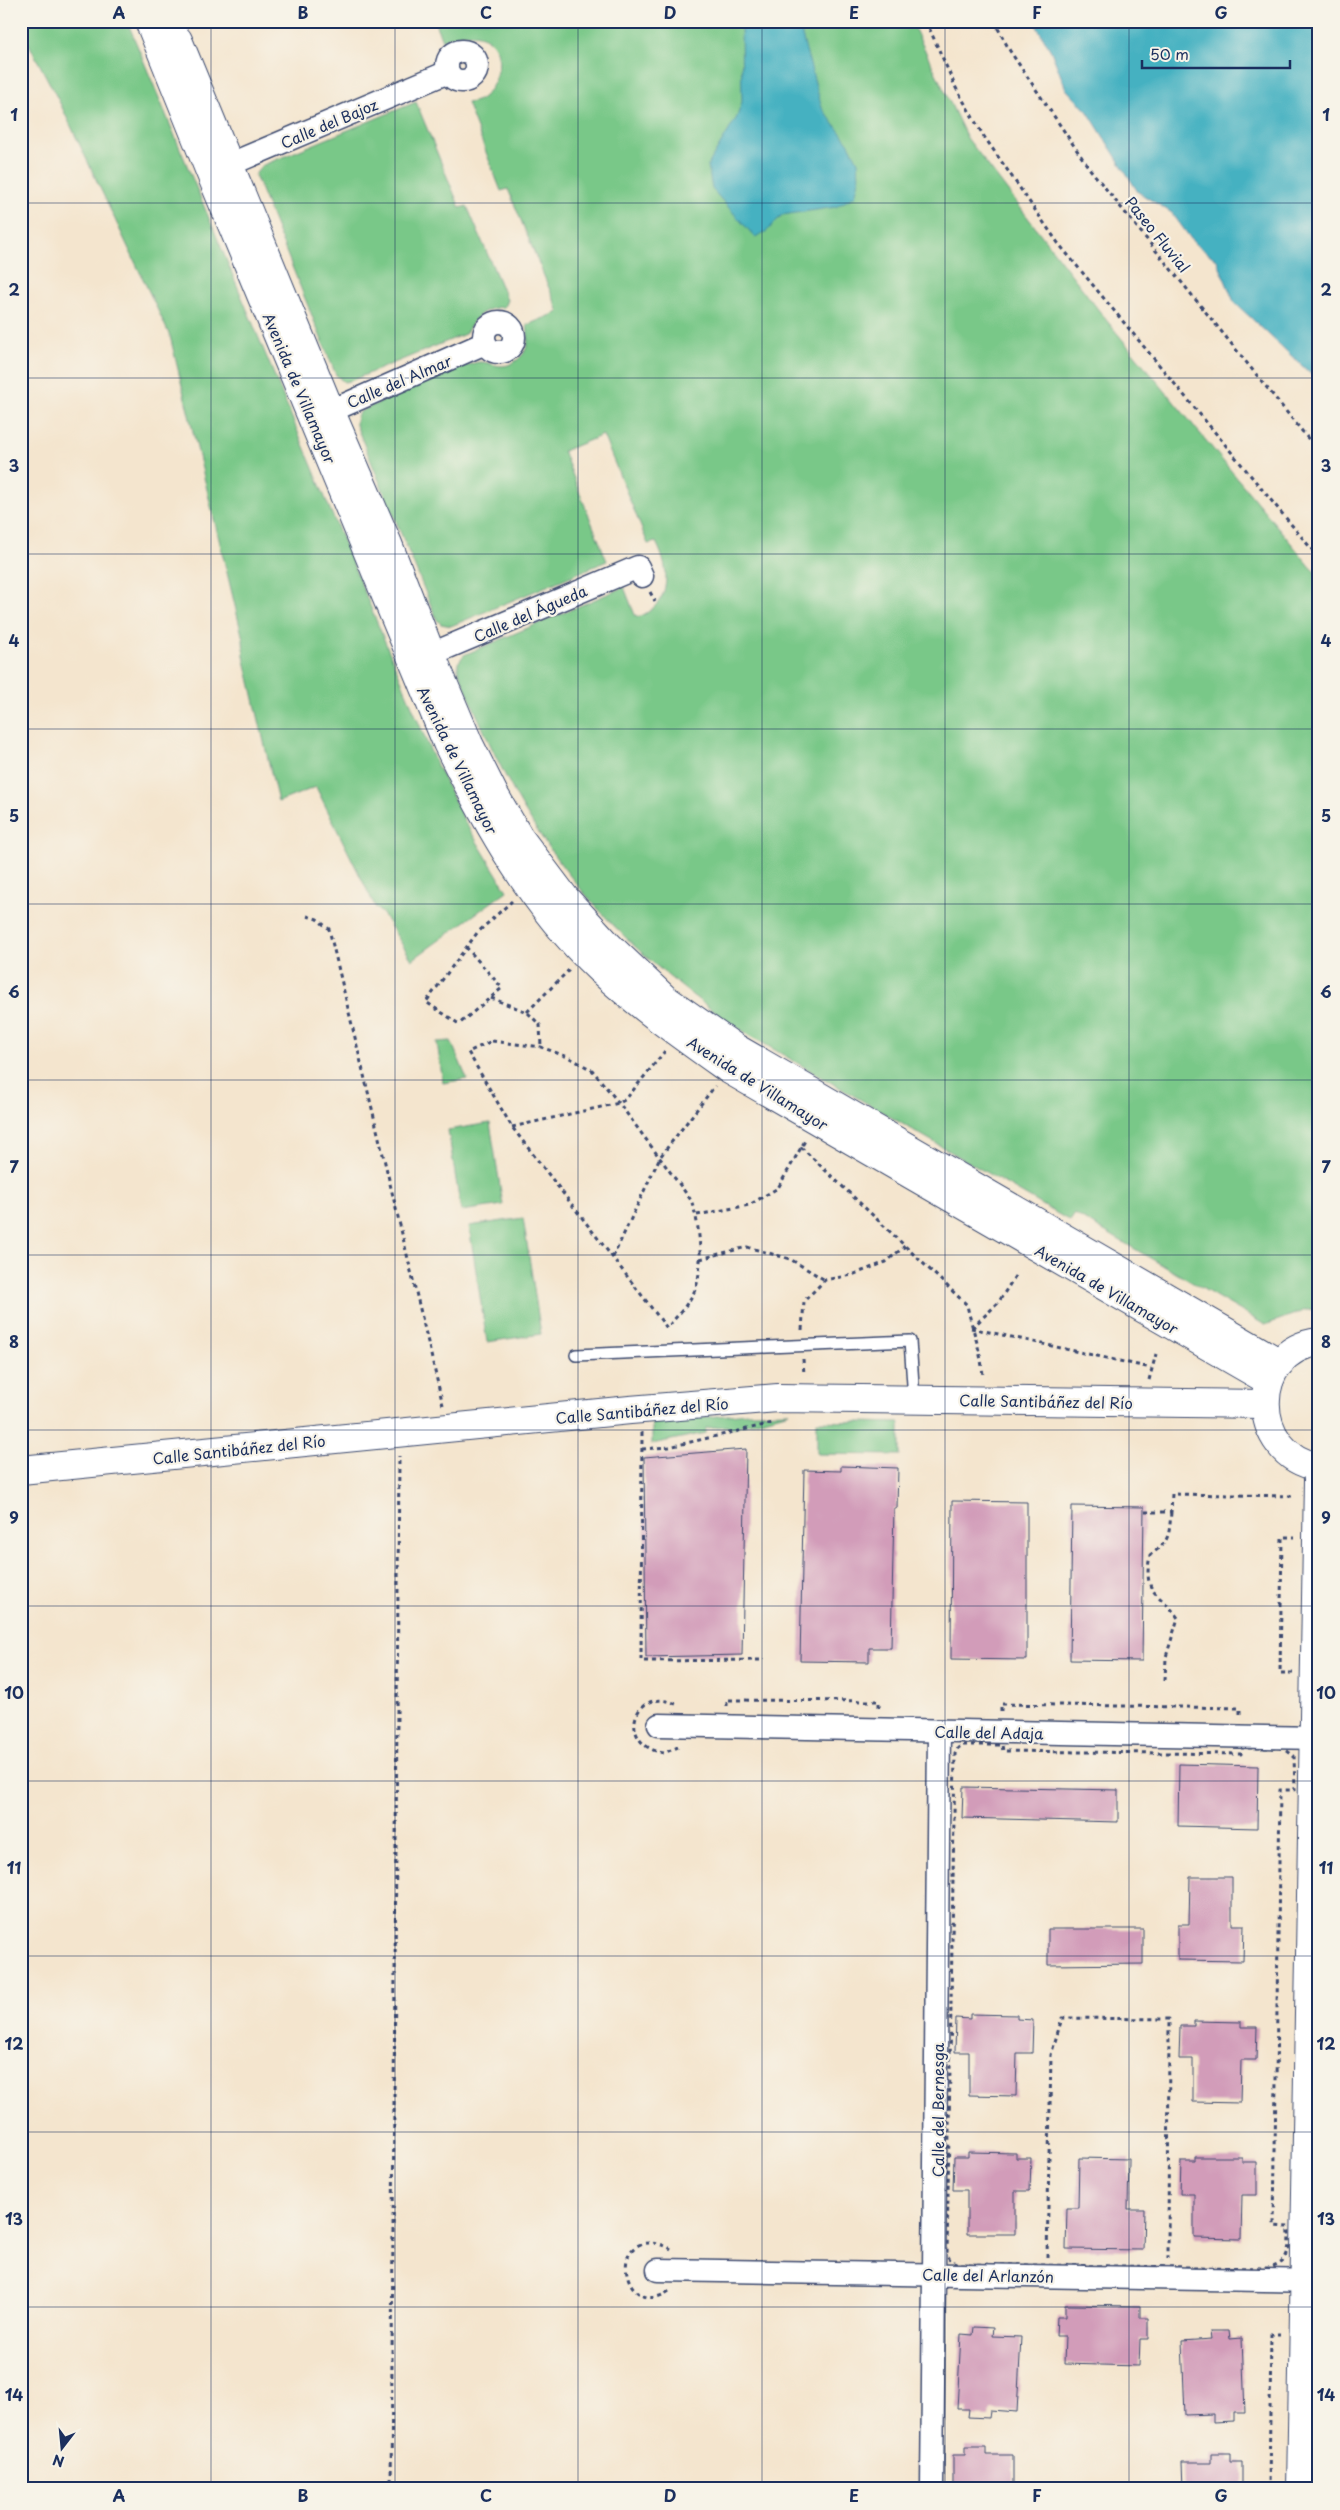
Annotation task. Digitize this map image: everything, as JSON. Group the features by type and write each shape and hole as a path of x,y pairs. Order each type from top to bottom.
{"main road":[{"name":"Avenida de Villamayor","path":"150,21 219,169 322,414 388,544 421,658 519,837 565,898 609,946 664,998 734,1048 1271,1382"},
{"name":"Avenida de Villamayor","path":"170,21 219,169"},
{"path":"1301,2489 1311,2280 1318,1467 1300,1462 1285,1451 1270,1429 1271,1382 1294,1351 1319,1342"},
{"name":"Calle Santibáñez del Río","path":"21,1470 778,1398 914,1400 1271,1382"}],"street":[{"name":"Calle del Bajoz","path":"219,169 448,72"},
{"name":"Calle del Almar","path":"322,414 485,343"},
{"name":"Calle del Águeda","path":"421,658 638,567 642,576"},
{"name":"Calle del Adaja","path":"660,1725 1316,1738"},
{"name":"Calle del Bernesga","path":"932,2489 936,2274 939,1731"},
{"name":"Calle del Arlanzón","path":"658,2270 1311,2280"}],"lane":[{"path":"576,1355 910,1341 914,1400"}],"path":[{"path":"926,21 956,88 983,136 1058,243 1319,558"},
{"name":"Paseo Fluvial","path":"994,21 1010,50 1089,168 1319,452"},
{"path":"466,947 502,988 459,1024 426,1002 466,947 477,933 516,897"},
{"path":"306,916 317,919 329,929 449,1428"},
{"path":"527,1012 575,965"},
{"path":"490,998 527,1012 540,1026 541,1046"},
{"path":"492,1041 541,1046 568,1057 592,1070 691,1200 697,1215 700,1259 699,1274 694,1293 667,1328 512,1127 468,1052 492,1041"},
{"path":"512,1127 619,1103 626,1099 668,1048"},
{"path":"613,1257 660,1157 718,1082"},
{"path":"697,1215 749,1206 778,1188 808,1134"},
{"path":"801,1147 967,1305 982,1358 983,1386"},
{"path":"805,1383 801,1324 804,1301 825,1280 852,1275 877,1266 886,1262 905,1246"},
{"path":"700,1259 747,1247 790,1259 825,1280"},
{"path":"972,1328 998,1303 1017,1273"},
{"path":"972,1328 1151,1368"},
{"path":"1148,1388 1151,1368 1156,1354"},
{"path":"642,1449 668,1447 776,1423"},
{"path":"642,1430 642,1661 765,1660"},
{"path":"391,2489 400,1433"},
{"path":"1165,1680 1166,1657 1178,1618 1174,1611 1157,1598 1149,1586 1148,1567 1150,1556 1165,1544 1169,1536 1172,1494 1298,1496 1298,1505"},
{"path":"1144,1512 1171,1512"},
{"path":"1294,1682 1295,1673 1280,1673 1282,1538 1297,1537 1297,1530"},
{"path":"681,1744 675,1750 664,1754 649,1750 639,1739 634,1728 635,1719 640,1709 649,1701 666,1699 684,1710"},
{"path":"727,1715 727,1700 879,1701 879,1717"},
{"path":"1000,1719 1001,1704 1240,1708 1239,1722"},
{"path":"963,1745 1002,1745 1003,1751 1241,1754 1241,1748 1283,1748 1294,1756 1296,1763 1295,1790 1280,1790 1274,2226 1289,2227 1288,2255 1280,2265 1270,2268 1168,2267 961,2264 951,2261 948,2255 955,1754 958,1748 963,1745"},
{"path":"1047,2265 1051,2055 1062,2018 1169,2019 1168,2267"},
{"path":"674,2285 665,2294 648,2296 640,2294 631,2286 626,2274 626,2263 630,2253 638,2246 646,2243 657,2243 669,2247 675,2252"},
{"path":"1269,2489 1271,2334 1285,2334 1285,2329"}],"green space":[{"path":"21,21 127,21 433,757 465,822 507,891 412,960 383,914 376,908 316,787 278,802 244,656 243,639 170,336 60,103 21,29"},
{"path":"434,21 911,21 967,138 1107,321 1319,577 1319,1309 1306,1310 1265,1325 1075,1214 1070,1221 749,1035 684,988 624,936 596,907 547,845 515,794 497,759 458,670 458,663 464,655 624,587 635,615 639,617 650,611 658,603 666,584 666,574 661,552 656,542 648,544 603,435 563,451 607,561 451,626 441,624 437,620 356,425 357,416 367,408 474,363 485,362 500,366 511,364 526,349 528,340 527,325 559,312 508,189 501,191 467,103 481,99 488,93 496,78 499,61 494,45 483,36 471,34 442,40"},
{"path":"416,102 460,208 467,206 507,300 504,307 490,309 480,314 465,334 344,382 336,375 255,175 261,166"},
{"path":"451,1041 467,1079 443,1083 437,1042"},
{"path":"490,1123 503,1205 461,1211 448,1130"},
{"path":"523,1218 541,1334 487,1342 469,1226"},
{"path":"789,1412 732,1428 726,1426 706,1428 705,1433 652,1444 652,1423 747,1413"},
{"path":"817,1421 900,1423 900,1455 817,1454"}],"water":[{"path":"741,21 798,21 822,108 849,144 858,162 859,180 855,196 836,207 782,215 767,231 755,237 712,189 708,165 737,117 742,102"},
{"path":"1034,21 1319,21 1319,397 1315,395 1314,377 1234,302 1217,260 1194,243 1172,213 1138,192 1088,112 1066,89 1051,51"}],"building":[{"path":"746,1449 742,1655 646,1657 644,1457"},
{"path":"841,1466 898,1468 897,1508 894,1508 891,1648 869,1648 869,1662 800,1661 804,1470 841,1471"},
{"path":"952,1501 1027,1502 1027,1660 951,1659"},
{"path":"1072,1506 1144,1507 1142,1661 1070,1660"},
{"path":"1179,1764 1258,1766 1257,1828 1178,1826"},
{"path":"963,1787 1118,1790 1118,1822 962,1818"},
{"path":"1190,1877 1232,1877 1232,1925 1244,1925 1243,1961 1178,1960 1178,1924 1189,1924"},
{"path":"1048,1929 1143,1929 1143,1964 1048,1965"},
{"path":"970,2014 1017,2015 1017,2019 1033,2020 1032,2053 1017,2053 1016,2096 969,2095 969,2052 955,2052 956,2018 970,2019"},
{"path":"1194,2021 1241,2022 1241,2027 1257,2027 1256,2060 1241,2060 1240,2103 1193,2102 1193,2059 1179,2059 1180,2026 1194,2026"},
{"path":"968,2152 1016,2153 1016,2158 1031,2158 1030,2191 1015,2191 1015,2234 967,2234 967,2190 953,2190 954,2157 968,2157"},
{"path":"1195,2157 1242,2157 1242,2162 1257,2162 1257,2195 1242,2195 1241,2239 1194,2238 1194,2194 1180,2194 1181,2161 1195,2161"},
{"path":"1079,2158 1129,2159 1128,2209 1144,2209 1143,2250 1066,2249 1067,2208 1078,2208"},
{"path":"1065,2305 1140,2306 1140,2318 1148,2318 1148,2339 1140,2339 1139,2366 1064,2364 1065,2336 1056,2336 1057,2317 1065,2317"},
{"path":"974,2327 993,2328 992,2336 1021,2337 1017,2412 990,2410 989,2418 968,2417 969,2409 957,2409 961,2334 973,2335"},
{"path":"1210,2331 1229,2331 1230,2339 1242,2338 1245,2413 1234,2413 1234,2421 1213,2422 1213,2414 1185,2415 1182,2341 1211,2339"},
{"path":"965,2447 986,2447 986,2455 1013,2455 1013,2489 953,2489 953,2455 965,2455"},
{"path":"1211,2454 1230,2454 1230,2462 1242,2462 1242,2489 1183,2489 1182,2462 1211,2462"}]}
